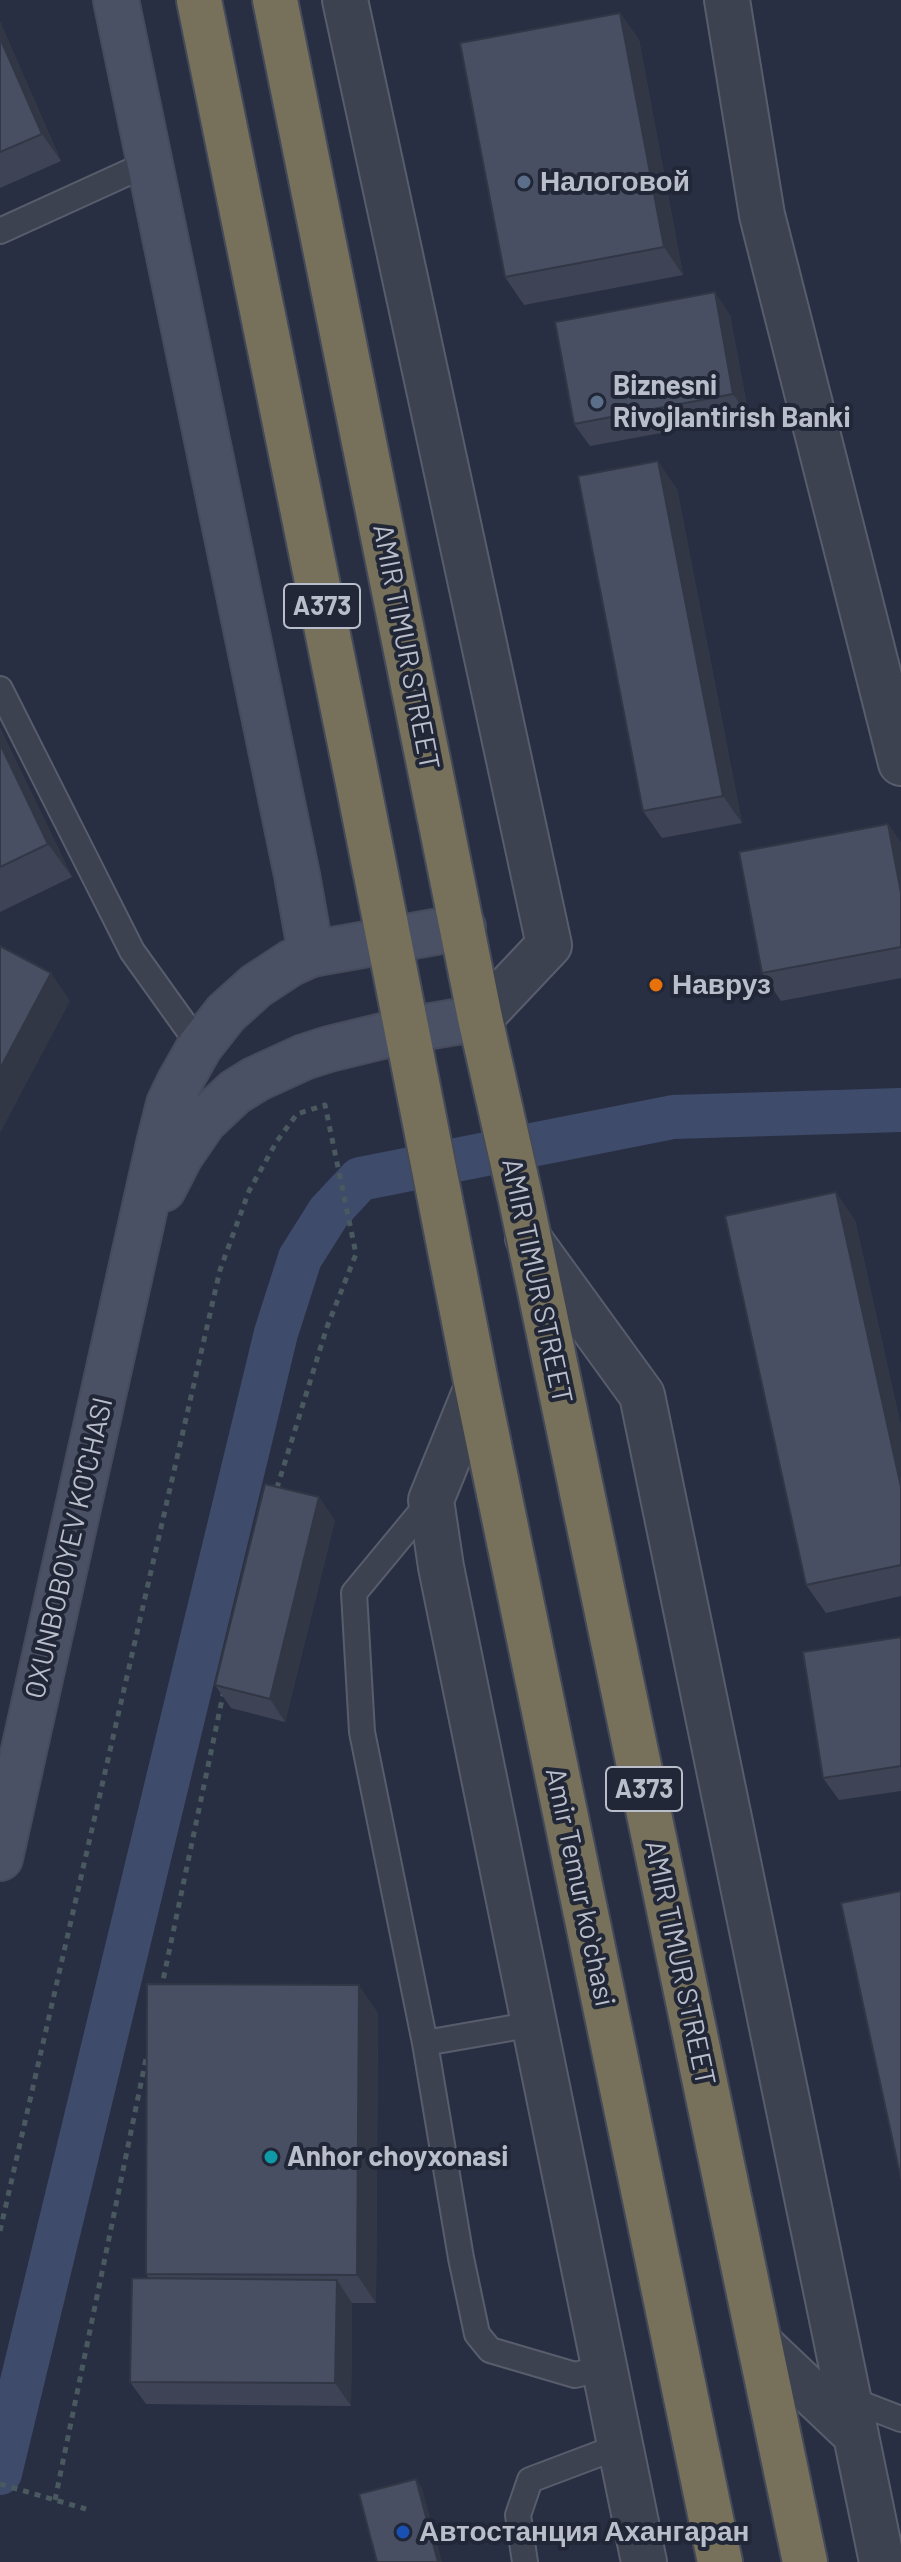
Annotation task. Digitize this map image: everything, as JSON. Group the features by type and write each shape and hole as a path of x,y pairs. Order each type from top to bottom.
{"highway":[{"name":"A373","path":"199,0 407,1030"},
{"name":"AMIR TIMUR STREET","path":"275,0 480,1018 805,2562"},
{"name":"Amir Temur koʻchasi","path":"407,1030 477,1387 720,2562"}],"main road":[{"path":"116,0 311,954"},
{"name":"OXUNBOBOYEV KO'CHASI","path":"0,1858 169,1104 200,1046 226,1013 281,968 311,954 463,927"},
{"name":"OXUNBOBOYEV KO'CHASI","path":"139,1238 180,1156 204,1121 235,1092 304,1057 407,1030 480,1018"},
{"path":"200,1046 235,1092"}],"street":[{"path":"345,0 549,945 480,1018"},
{"path":"727,0 762,215 901,763"},
{"path":"528,1238 642,1395 882,2562"},
{"path":"477,1387 431,1500 441,1567 644,2562"},
{"path":"760,2344 853,2417"}],"lane":[{"path":"0,231 149,163"},
{"path":"0,689 132,951 200,1046"},
{"path":"431,1500 354,1593 362,1732 425,2043 477,2334 490,2350 575,2375 603,2368"},
{"path":"425,2043 534,2024"},
{"path":"853,2417 901,2419"},
{"path":"525,2562 518,2515 530,2480 620,2446"}],"path":[{"path":"0,2231 220,1270 249,1191 277,1141 297,1114 325,1105 356,1254 327,1327 275,1492"},
{"path":"158,2003 228,1677"},
{"path":"55,2500 148,2049"},
{"path":"0,2484 86,2509"}],"building":[{"path":"620,13 664,247 505,277 460,43"},
{"path":"0,38 42,134 0,152"},
{"path":"715,292 733,394 574,424 555,322"},
{"path":"658,461 723,796 643,811 578,476"},
{"path":"0,744 48,844 0,867"},
{"path":"888,824 901,893 901,947 762,973 739,852"},
{"path":"0,946 51,973 0,1069"},
{"path":"836,1192 901,1487 901,1565 806,1585 725,1216"},
{"path":"265,1484 319,1497 270,1699 215,1685"},
{"path":"901,1637 901,1766 823,1778 803,1652"},
{"path":"901,1891 901,2179 841,1903"},
{"name":"Anhor choyxonasi","path":"147,1984 359,1985 357,2275 146,2274"},
{"path":"132,2278 337,2280 335,2383 130,2382"},
{"name":"Автостанция Ахангаран","path":"416,2479 438,2562 377,2562 359,2494"}],"waterway":[{"path":"0,2473 276,1333 300,1258 329,1212 360,1179 673,1117 901,1110"}],"place":[{"name":"Налоговой","path":"524,182"},
{"name":"Biznesni Rivojlantirish Banki","path":"597,402"},
{"name":"Навруз","path":"656,985"},
{"name":"Anhor choyxonasi","path":"271,2157"},
{"name":"Автостанция Ахангаран","path":"403,2532"}]}
